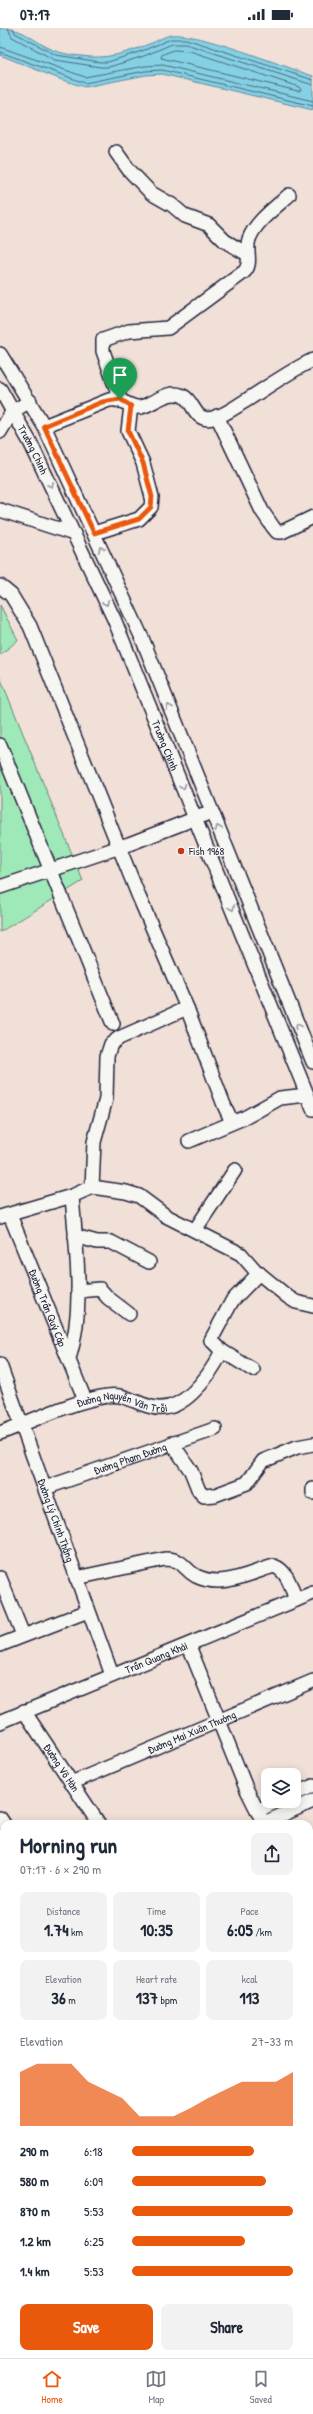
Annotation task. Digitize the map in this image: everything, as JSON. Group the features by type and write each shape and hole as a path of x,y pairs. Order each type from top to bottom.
{"street":[{"path":"116,152 129,170 151,193 172,205 185,216 209,225 225,241 247,254"},
{"path":"288,195 254,230 248,241 247,254 249,265 247,270 173,325 159,330 123,332 103,340 103,351 120,399 131,406 140,407 166,395 182,395 197,415 204,418 217,416 313,360"},
{"name":"Trường Chinh","path":"0,354 44,426 142,638 313,1062"},
{"name":"Trường Chinh","path":"0,390 30,442 114,619 308,1090 313,1109"},
{"path":"44,426 102,402 120,399"},
{"path":"0,432 12,412 30,401"},
{"path":"94,533 139,519 151,507 152,497 143,463 128,431 131,406"},
{"path":"217,416 262,511 277,532 282,532 313,517"},
{"path":"0,510 74,534"},
{"path":"0,586 11,595 30,626 232,1122"},
{"path":"0,745 113,1024"},
{"path":"0,886 119,847 212,812"},
{"path":"92,1187 94,1142 106,1099 107,1056 111,1044 119,1038 186,1008"},
{"path":"189,1141 252,1114 280,1098 308,1090"},
{"path":"194,1230 235,1170"},
{"path":"5,1216 72,1196 92,1187 126,1192 139,1196 166,1216 241,1254 259,1273 296,1302 313,1306"},
{"path":"69,1359 75,1338 78,1291 72,1196"},
{"name":"Đường Trần Quý Cáp","path":"5,1216 69,1359 85,1400"},
{"path":"75,1236 97,1242 111,1242 150,1262"},
{"path":"253,1370 222,1351 211,1340 232,1301 259,1273"},
{"path":"78,1291 100,1290 129,1314"},
{"name":"Đường Nguyễn Văn Trỗi","path":"0,1433 85,1400 110,1395 128,1397 148,1407 165,1409 171,1407 198,1388 222,1351"},
{"name":"Đường Lý Chính Thắng","path":"0,1365 112,1675"},
{"name":"Đường Phạm Đường","path":"45,1488 215,1429"},
{"path":"172,1443 191,1471 199,1491 204,1496 216,1495 247,1483 263,1461 297,1447 313,1444"},
{"path":"76,1578 165,1559 175,1559 198,1577 217,1581 230,1580 274,1566 280,1568 286,1575 296,1600"},
{"path":"0,1578 23,1636"},
{"name":"Trần Quang Khải","path":"0,1722 112,1675 189,1646 313,1593"},
{"path":"0,1645 88,1611"},
{"path":"189,1646 260,1820"},
{"name":"Đường Mai Xuân Thưởng","path":"72,1783 313,1681"},
{"name":"Đường Võ Hàn","path":"24,1711 96,1820"},
{"path":"301,1791 313,1786"},
{"path":"260,1820 313,1801"},
{"path":"260,1820 271,1808"}],"green space":[{"path":"0,605 18,640 0,655"},
{"path":"0,677 83,881 0,932"}],"water":[{"path":"0,28 8,28 21,32 42,45 56,51 90,57 124,53 171,35 183,35 199,38 313,76 313,110 162,74 146,75 85,87 62,80 0,55"}],"place":[{"name":"Fish 1968","path":"181,851"}],"route":[{"path":"120,399 131,406 127,426 128,431 143,463 152,502 147,513 139,519 94,533 44,426 102,402 120,399"}]}
